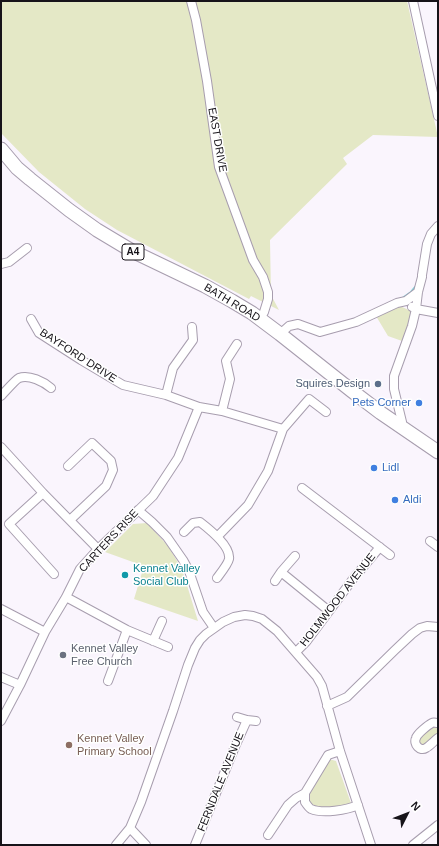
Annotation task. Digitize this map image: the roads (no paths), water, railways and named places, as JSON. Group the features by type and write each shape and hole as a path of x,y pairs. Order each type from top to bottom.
{"main road":[{"name":"BATH ROAD","path":"1,149 17,168"},
{"name":"BATH ROAD","path":"1,158 17,168 69,210 97,230 132,251 222,295 260,319 352,391 402,428 438,452"}],"street":[{"name":"EAST DRIVE","path":"191,1 207,81 219,166 253,260 263,277 268,292 268,299 260,319"},
{"path":"413,1 437,111"},
{"path":"402,428 394,388 394,376 412,326 416,310 427,244 431,234 438,226"},
{"path":"1,264 9,262 27,248"},
{"path":"280,334 289,326 298,324 320,332 356,322 397,303 406,301 418,292"},
{"path":"406,301 416,310 438,313"},
{"name":"BAYFORD DRIVE","path":"31,319 39,333 123,385 166,395 199,407 222,411 283,430"},
{"path":"166,395 173,368 194,340 192,328"},
{"path":"222,411 230,379 226,361 237,344"},
{"path":"1,396 19,378 23,377 41,381 51,388"},
{"path":"218,536 248,505 268,471 283,430 309,399 326,412"},
{"name":"CARTERS RISE","path":"1,721 45,632 80,569 98,549 153,496 178,458 199,407"},
{"path":"68,466 92,443 111,461 113,470 106,486 70,520"},
{"path":"1,447 43,493 98,549"},
{"name":"HOLMWOOD AVENUE","path":"302,488 390,555"},
{"path":"43,493 9,524 54,574"},
{"path":"138,510 167,537 183,560 189,571 203,612 214,628"},
{"path":"184,532 193,523 200,522 218,536 228,552 229,560 217,578"},
{"path":"430,540 438,547"},
{"name":"HOLMWOOD AVENUE","path":"296,652 306,642 328,610 380,547"},
{"path":"275,581 295,556"},
{"path":"282,572 328,610"},
{"path":"66,596 127,630 168,647"},
{"path":"1,609 45,632"},
{"path":"116,845 130,828 141,802 195,648 200,640 214,628 234,617 245,614 262,619 277,631 317,677 322,686 340,751 372,845"},
{"path":"153,641 162,621"},
{"path":"327,706 348,697 400,645 420,628 427,626 438,627"},
{"path":"108,681 127,630"},
{"path":"1,677 20,685"},
{"name":"FERNDALE AVENUE","path":"237,717 256,721"},
{"name":"FERNDALE AVENUE","path":"195,845 247,720"},
{"path":"436,743 426,749 423,749 416,746 415,741 417,736 431,724 438,723"},
{"path":"268,835 288,804 305,793 328,755 340,751"},
{"path":"305,793 305,802 310,809 320,811 340,811 358,805"},
{"path":"413,845 438,825"},
{"path":"130,828 146,845"}],"waterway":[{"path":"401,299 411,292 416,286"}],"place":[{"name":"Squires Design","path":"378,384"},
{"name":"Pets Corner","path":"419,403"},
{"name":"Lidl","path":"374,468"},
{"name":"Aldi","path":"395,500"},
{"name":"Kennet Valley Social Club","path":"125,575"},
{"name":"Kennet Valley Free Church","path":"63,655"},
{"name":"Kennet Valley Primary School","path":"69,745"}]}
